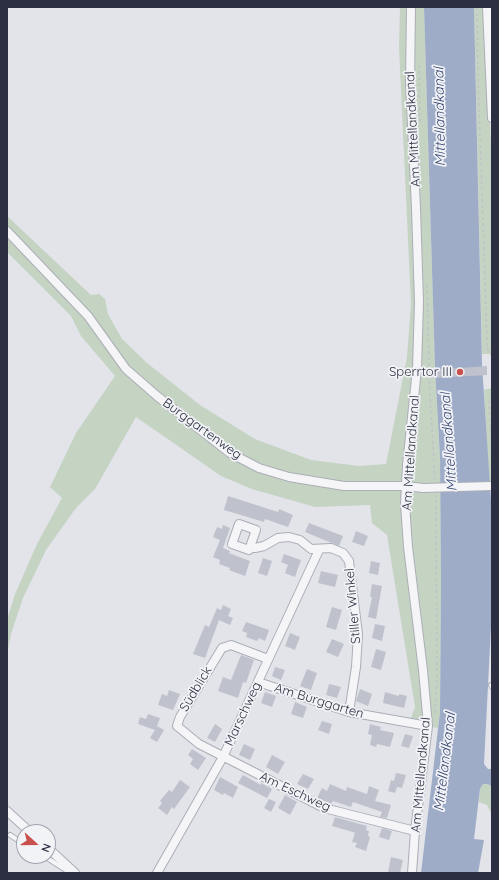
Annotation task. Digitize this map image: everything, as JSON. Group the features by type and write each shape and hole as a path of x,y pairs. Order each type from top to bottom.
{"street":[{"name":"Am Mittellandkanal","path":"411,7 410,83 419,302 417,369 407,465 406,504 408,548 423,670 428,726 415,831 412,873"},
{"path":"487,7 492,118"},
{"name":"Burggartenweg","path":"7,231 88,316 126,370 156,396 230,453 259,468 289,477 344,486 406,486 423,488 492,486"},
{"name":"Stiller Winkel","path":"250,547 255,548 264,546 278,538 289,537 300,540 311,549 319,550 332,548 343,553 349,560 352,571 358,634 356,667 349,712"},
{"name":"Marschweg","path":"157,873 223,757 319,550"},
{"name":"Südblick","path":"223,757 199,744 177,726 180,717 222,648 231,645 268,659"},
{"name":"Am Burggarten","path":"258,682 349,712 428,726"},
{"name":"Am Eschweg","path":"223,757 324,808 415,831"},
{"path":"7,811 21,824"},
{"path":"56,855 75,873"}],"lane":[{"path":"10,835 16,839"},
{"path":"56,864 71,873"}],"path":[{"path":"477,7 478,86 487,339 488,350 492,356"},
{"path":"428,302 430,396 435,482"},
{"path":"492,395 489,402 492,455"},
{"path":"435,720 436,490"}],"green space":[{"path":"400,7 424,7 435,368 440,458 441,582 440,712 438,728 409,723 415,707 387,535 372,523 370,505 315,507 252,489 221,476 136,417 95,489 76,508 46,550 23,598 11,634 7,654 7,620 15,594 37,544 62,498 50,487 76,433 115,376 81,336 71,316 7,252 7,216 91,295 99,294 105,299 108,314 122,339 147,363 200,405 255,439 311,460 359,466 386,464 407,357 411,303 399,48"},
{"path":"474,7 484,7 492,165 492,382 491,354 482,354"},
{"path":"492,388 492,483 489,483 484,390"},
{"path":"483,784 492,786 492,824 491,813 487,805 479,802 480,789"}],"water":[{"name":"Mittellandkanal","path":"424,7 474,7 482,364 492,516 492,607 484,764 488,769 492,769 492,786 483,784 480,789 474,839 484,840 478,873 421,873 440,712 441,582 440,458 435,368"}],"building":[{"name":"Sperrtor III","path":"487,366 487,375 433,378 432,370"},
{"path":"228,496 278,512 279,509 293,515 288,527 265,519 264,522 224,510"},
{"path":"309,523 343,536 339,546 305,532"},
{"path":"223,525 230,528 223,548 230,551 229,553 250,561 245,576 229,570 230,568 219,564 220,560 213,557 220,540 213,537 217,527 222,529"},
{"path":"356,531 368,536 364,546 352,542"},
{"path":"284,554 301,560 295,577 285,573 288,565 281,562"},
{"path":"263,558 272,561 267,576 258,573"},
{"path":"371,561 380,563 378,575 369,573"},
{"path":"321,571 338,575 335,587 318,583"},
{"path":"372,584 382,586 376,619 368,617 372,597 370,597"},
{"path":"223,605 231,609 228,616 233,618 230,625 219,620 205,658 193,654 205,625 209,627 217,608 221,610"},
{"path":"332,607 342,610 336,630 326,627"},
{"path":"246,622 269,630 265,641 259,638 257,641 246,637 247,633 242,631"},
{"path":"375,624 385,626 382,641 372,638"},
{"path":"290,633 300,637 295,650 285,646"},
{"path":"332,639 344,644 338,657 326,652"},
{"path":"376,649 386,652 381,670 371,667"},
{"path":"241,655 254,660 246,683 243,682 238,698 218,691 223,677 231,680"},
{"path":"275,667 285,670 281,680 272,676"},
{"path":"307,669 317,673 311,690 300,686"},
{"path":"329,684 341,687 337,698 326,695"},
{"path":"360,689 372,694 368,706 356,701"},
{"path":"169,690 180,694 173,710 158,705 162,694 167,696"},
{"path":"265,692 276,696 272,707 261,703"},
{"path":"385,692 399,696 399,694 407,696 404,708 383,703"},
{"path":"295,702 307,707 303,718 291,714"},
{"path":"148,714 160,718 157,726 164,730 157,742 150,738 155,730 138,724 140,717 146,719"},
{"path":"322,721 332,724 329,734 318,730"},
{"path":"215,724 222,729 215,742 207,738"},
{"path":"370,724 381,727 380,730 394,733 390,747 377,744 376,747 370,745 372,735 368,734"},
{"path":"405,734 413,736 409,748 401,746"},
{"path":"244,744 255,749 250,760 239,755"},
{"path":"192,749 206,758 198,770 190,764 193,759 188,755"},
{"path":"272,755 285,762 278,774 266,767"},
{"path":"396,773 406,775 402,788 397,787 395,793 388,791 391,780 394,781"},
{"path":"303,774 314,779 308,789 297,784"},
{"path":"243,775 272,789 267,798 238,783"},
{"path":"220,777 238,787 233,798 214,790"},
{"path":"180,780 190,787 174,809 172,807 167,815 158,808 162,803 160,801 169,790 172,792"},
{"path":"330,784 346,791 347,787 367,794 369,786 379,790 375,801 391,805 387,818 380,817 382,812 353,802 351,807 333,801 331,804 317,798 322,788 327,791"},
{"path":"285,795 297,802 290,815 278,808"},
{"path":"269,799 276,802 271,812 264,808"},
{"path":"335,817 367,826 366,830 369,831 368,836 370,837 366,851 355,847 357,843 352,842 355,833 332,826"},
{"path":"382,828 392,831 389,840 379,837"},
{"path":"391,857 403,860 400,873 388,872"}],"place":[{"name":"Sperrtor III","path":"460,372"}]}
